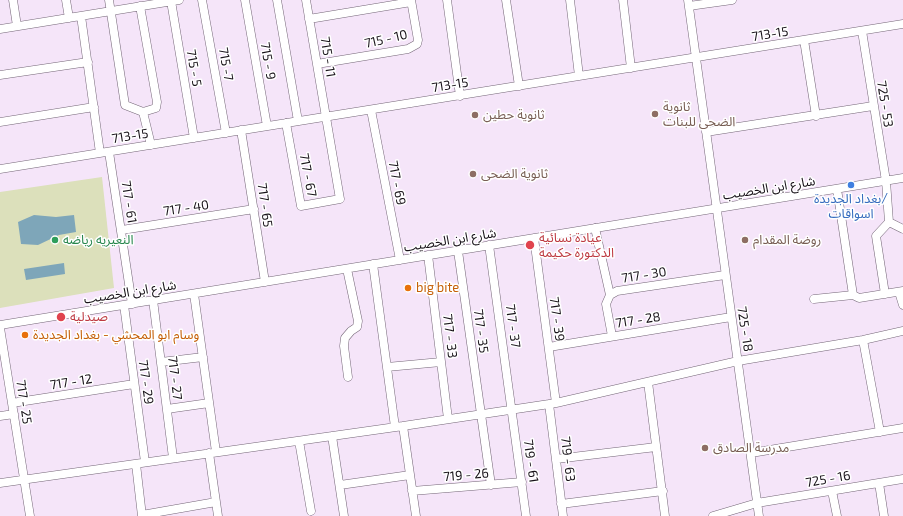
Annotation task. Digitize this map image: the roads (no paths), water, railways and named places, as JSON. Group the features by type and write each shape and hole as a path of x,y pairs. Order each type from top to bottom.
{"street":[{"path":"13,0 17,26"},
{"path":"66,0 68,18"},
{"path":"109,0 124,105 142,112 156,108 156,102 140,6"},
{"name":"715 -7","path":"202,0 226,133"},
{"name":"715 - 9","path":"245,0 267,126"},
{"path":"277,0 298,122"},
{"name":"715 - 11","path":"306,0 326,117"},
{"path":"447,0 460,96"},
{"path":"506,0 519,86"},
{"path":"570,0 579,76"},
{"path":"623,0 631,68"},
{"path":"688,3 732,0"},
{"path":"0,29 175,1"},
{"name":"715 - 5","path":"175,1 194,138"},
{"path":"310,19 411,1"},
{"name":"715 - 10","path":"317,64 408,49 417,44 418,40 411,1"},
{"name":"725 - 18","path":"688,3 759,516"},
{"path":"81,16 100,153"},
{"name":"713-15","path":"0,169 903,24"},
{"name":"725 - 53","path":"862,31 886,181 889,222"},
{"path":"804,40 816,116"},
{"path":"0,75 88,62"},
{"path":"706,132 873,106"},
{"path":"0,122 94,107"},
{"name":"717 - 69","path":"371,110 400,260"},
{"path":"142,112 151,145"},
{"name":"717 - 67","path":"286,123 301,206 340,199 326,117"},
{"name":"717 - 65","path":"241,130 265,282"},
{"name":"717 - 61","path":"109,152 122,230 128,304"},
{"name":"شارع ابن الخصيب","path":"0,326 903,178"},
{"path":"837,189 853,295"},
{"name":"717 - 40","path":"122,230 254,209"},
{"path":"885,294 876,236 889,222 903,229"},
{"path":"595,228 610,295"},
{"name":"717 - 39","path":"534,238 550,346 552,404"},
{"name":"717 - 37","path":"489,245 512,410"},
{"name":"717 - 35","path":"458,251 491,485"},
{"name":"717 - 33","path":"428,255 448,419"},
{"path":"373,264 387,367 410,475 413,516"},
{"path":"347,268 358,321 357,327 345,338 344,346 348,377"},
{"name":"717 - 30","path":"612,336 606,304 610,295 617,291 725,275"},
{"path":"814,299 853,295 859,298 901,291 903,305"},
{"path":"194,294 209,403 218,516"},
{"name":"717 - 27","path":"153,300 173,458"},
{"name":"717 - 29","path":"128,304 134,384 145,462"},
{"name":"717 - 28","path":"550,346 731,317"},
{"name":"717 - 25","path":"0,326 30,516"},
{"path":"0,483 552,404 738,361 863,340 903,331"},
{"path":"863,340 880,432"},
{"path":"161,362 203,357"},
{"path":"387,367 441,362"},
{"path":"648,382 665,516"},
{"name":"717 - 12","path":"12,403 134,384"},
{"path":"167,409 209,403"},
{"name":"719 - 63","path":"552,404 556,459 563,516"},
{"name":"719 - 61","path":"512,410 526,516"},
{"path":"0,416 14,414"},
{"path":"751,453 903,428"},
{"path":"332,436 344,516"},
{"path":"299,441 311,510"},
{"path":"556,459 656,447"},
{"path":"136,464 142,515 216,502"},
{"path":"340,485 410,475"},
{"name":"725 - 16","path":"713,516 757,503 903,479"},
{"name":"719 - 26","path":"412,491 522,482"},
{"path":"878,483 884,516"},
{"path":"832,491 837,516"},
{"path":"561,504 663,492"}],"water":[{"path":"34,215 56,217 74,215 76,232 59,235 38,245 21,244 18,222"},
{"path":"64,263 65,274 26,280 24,269"}],"place":[{"name":"ثانوية الضحى للبنات","path":"655,114"},
{"name":"ثانوية حطين","path":"475,115"},
{"name":"ثانوية الضحى","path":"473,174"},
{"name":"بغداد الجديدة/ اسواقات","path":"851,185"},
{"name":"النعيريه رياضه","path":"55,240"},
{"name":"روضة المقدام","path":"745,240"},
{"name":"عيادة نسائية الدكتورة حكيمة","path":"530,245"},
{"name":"big bite","path":"408,288"},
{"name":"صيدلية","path":"61,317"},
{"name":"وسام ابو المحشي - بغداد الجديدة","path":"25,335"},
{"name":"مدرسة الصادق","path":"705,448"}]}
